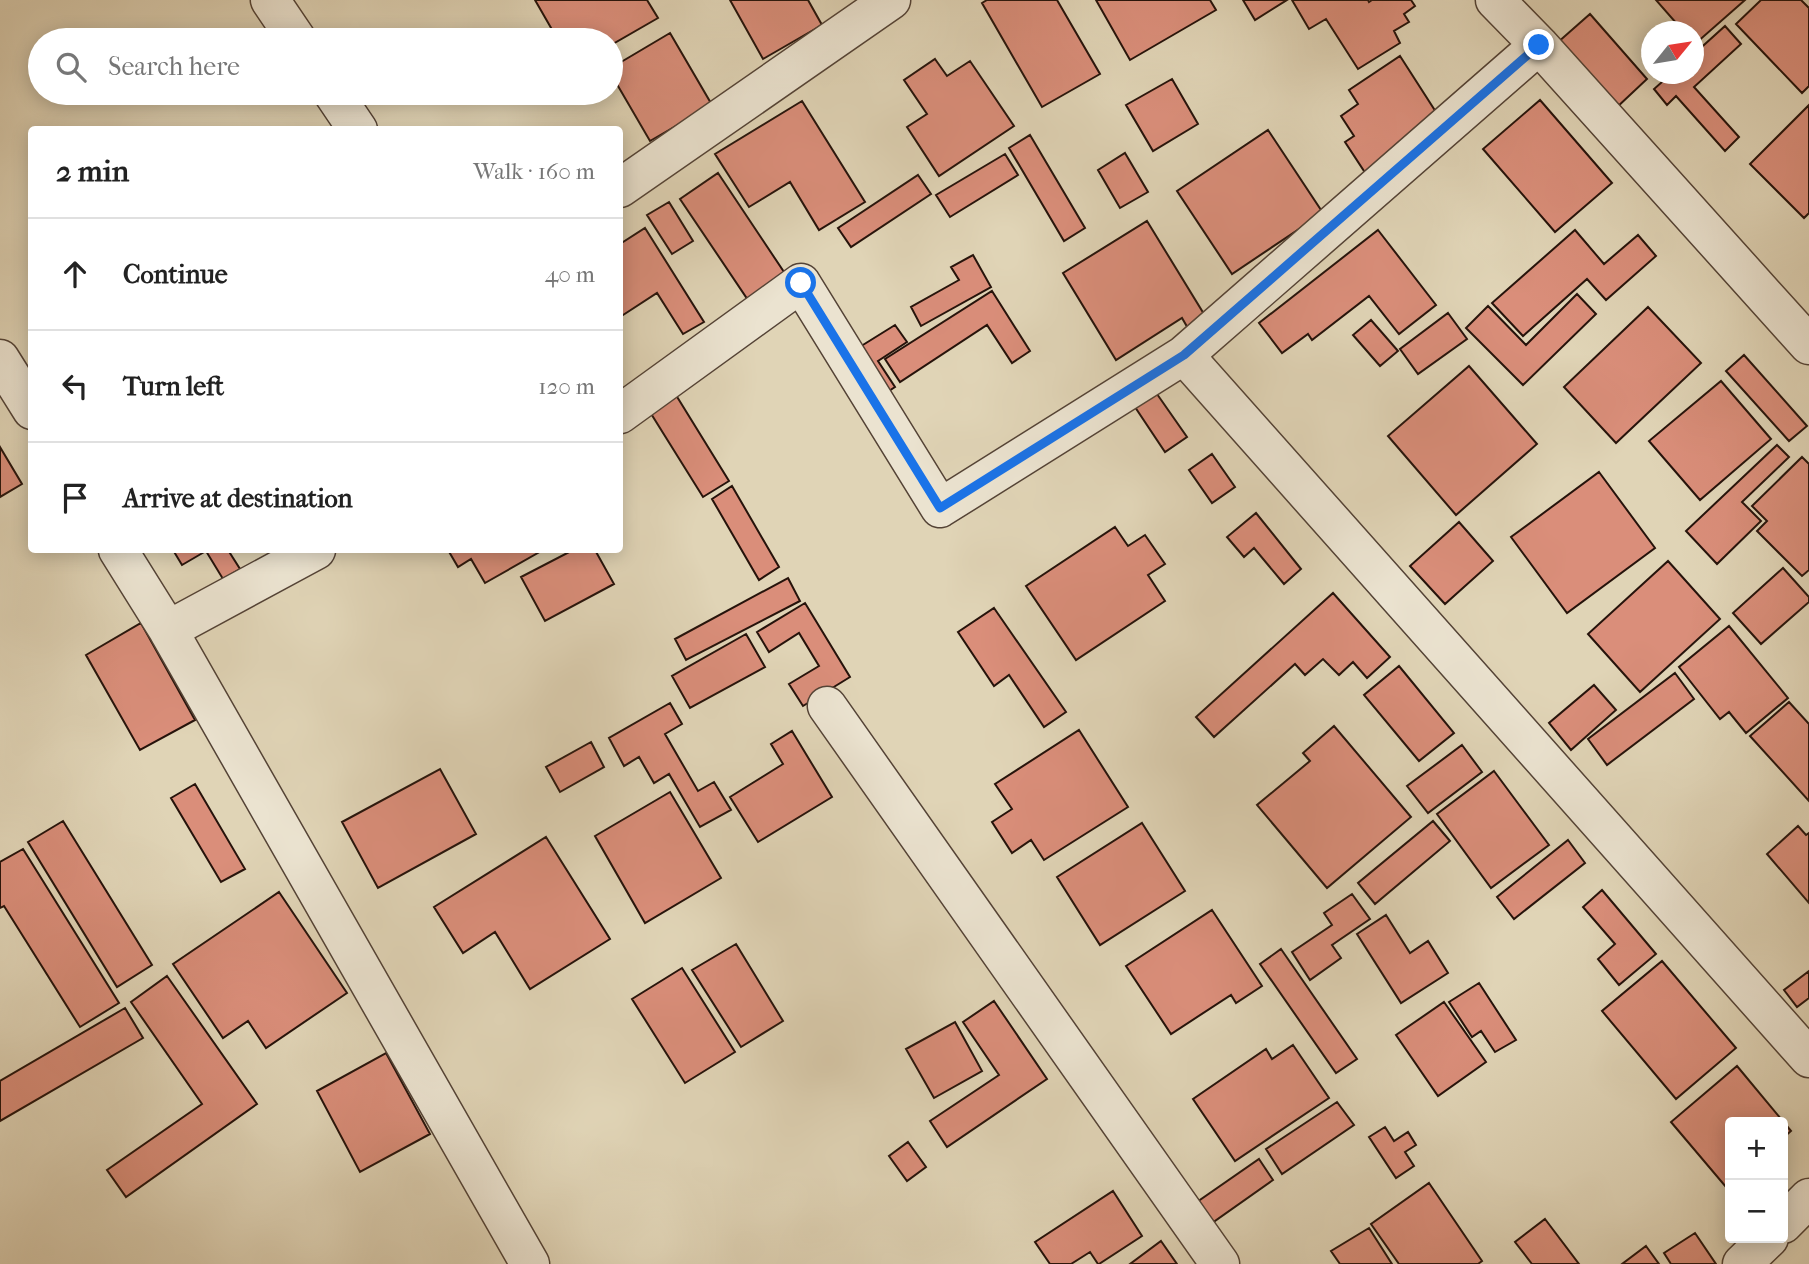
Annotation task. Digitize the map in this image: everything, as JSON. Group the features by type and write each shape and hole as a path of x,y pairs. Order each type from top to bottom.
{"street":[{"path":"270,0 289,28"},
{"path":"623,186 891,0"},
{"path":"1495,0 1539,45 1809,345"},
{"path":"623,412 801,283 940,508 1184,355 1539,45"},
{"path":"341,105 355,126"},
{"path":"1184,355 1809,1058"},
{"path":"0,359 28,404"},
{"path":"120,553 168,629 530,1264"},
{"path":"168,629 310,553"},
{"path":"827,706 1220,1264"},
{"path":"1788,1219 1809,1198"},
{"path":"1742,1264 1764,1243"}],"building":[{"path":"535,0 647,0 658,18 623,38 623,28 551,28"},
{"path":"730,0 808,0 822,25 763,59"},
{"path":"987,0 1057,0 1100,74 1042,107 982,3"},
{"path":"1096,0 1210,0 1216,10 1130,60"},
{"path":"1243,0 1287,0 1255,20"},
{"path":"1292,0 1411,0 1415,6 1404,14 1409,22 1394,31 1400,43 1358,69 1326,19 1309,29"},
{"path":"1656,0 1745,0 1704,36 1704,21 1674,21"},
{"path":"1761,0 1801,0 1809,8 1809,86 1802,93 1736,24"},
{"path":"1590,14 1641,72 1642,84 1615,109 1557,43"},
{"path":"1725,26 1741,44 1704,78 1704,45"},
{"path":"670,33 712,105 650,141 623,95 623,61"},
{"path":"1400,56 1443,123 1366,174 1345,142 1354,136 1341,116 1358,104 1349,90"},
{"path":"935,59 947,76 970,61 1014,126 939,176 907,127 927,114 904,80"},
{"path":"1172,79 1198,124 1153,151 1126,105"},
{"path":"1660,84 1697,84 1694,87 1739,137 1725,151 1676,96 1667,105 1654,89"},
{"path":"1540,100 1612,183 1555,232 1483,149"},
{"path":"802,101 865,202 819,230 790,182 749,207 715,154"},
{"path":"1809,105 1809,213 1804,218 1750,164"},
{"path":"1268,130 1323,213 1232,274 1177,191"},
{"path":"1030,135 1085,228 1064,241 1009,148"},
{"path":"1125,153 1148,192 1120,208 1098,170"},
{"path":"1005,154 1018,175 950,217 936,195"},
{"path":"718,173 788,278 750,303 680,199"},
{"path":"918,175 931,194 851,247 838,228"},
{"path":"669,202 693,241 672,254 647,215"},
{"path":"1147,221 1207,319 1189,330 1182,318 1116,360 1063,273"},
{"path":"645,228 704,322 683,334 657,293 623,315 623,242"},
{"path":"1378,230 1436,305 1399,334 1369,296 1312,340 1308,334 1282,353 1259,323"},
{"path":"1575,230 1604,264 1638,235 1656,256 1606,300 1587,279 1523,336 1492,303"},
{"path":"973,255 991,287 921,326 911,307 959,280 951,267"},
{"path":"992,291 1030,351 1012,363 987,325 900,382 885,359"},
{"path":"1577,294 1596,314 1523,385 1466,328 1488,306 1526,345"},
{"path":"1648,307 1701,363 1616,443 1564,387"},
{"path":"1448,313 1467,339 1418,374 1400,349"},
{"path":"1371,320 1398,351 1380,366 1353,335"},
{"path":"895,325 907,342 878,361 895,387 878,398 850,353"},
{"path":"1744,355 1807,426 1789,441 1726,371"},
{"path":"1469,366 1537,444 1456,515 1388,436"},
{"path":"1721,381 1771,439 1700,500 1649,441"},
{"path":"1150,384 1187,437 1165,452 1129,398"},
{"path":"671,387 729,481 703,497 645,404"},
{"path":"1777,445 1789,457 1742,502 1761,521 1717,564 1686,531"},
{"path":"0,447 22,484 0,497"},
{"path":"1212,454 1235,487 1212,503 1189,470"},
{"path":"1802,457 1809,464 1809,570 1802,576 1757,531 1767,521 1752,506"},
{"path":"1599,472 1655,548 1567,613 1511,537"},
{"path":"732,486 779,567 759,580 712,499"},
{"path":"1256,513 1301,569 1284,584 1254,548 1244,557 1227,537"},
{"path":"1459,522 1493,561 1445,604 1410,566"},
{"path":"1115,527 1128,546 1145,535 1165,564 1148,575 1165,601 1076,660 1026,586"},
{"path":"175,553 203,553 182,565"},
{"path":"207,553 230,553 240,569 223,579"},
{"path":"450,553 538,553 485,583 471,559 458,567"},
{"path":"567,553 597,553 614,584 545,621 521,577"},
{"path":"1668,561 1720,619 1640,692 1588,634"},
{"path":"1783,568 1809,597 1809,602 1761,644 1733,613"},
{"path":"788,578 800,601 686,660 675,639"},
{"path":"1333,593 1390,657 1367,678 1353,662 1339,675 1323,659 1305,675 1295,664 1214,737 1196,717"},
{"path":"805,603 850,677 803,706 789,684 819,666 799,633 769,652 757,632"},
{"path":"994,608 1066,712 1044,727 1009,675 994,686 958,632"},
{"path":"141,623 195,720 140,750 86,655"},
{"path":"1729,626 1788,698 1746,733 1729,712 1720,719 1679,667"},
{"path":"746,634 765,667 690,708 672,676"},
{"path":"1399,666 1454,733 1419,761 1364,695"},
{"path":"1675,673 1694,699 1607,765 1588,739"},
{"path":"1594,685 1616,710 1571,750 1549,723"},
{"path":"1789,702 1809,724 1809,801 1750,736"},
{"path":"670,703 682,724 665,734 698,791 714,782 731,810 700,827 669,774 654,783 639,757 624,766 609,738"},
{"path":"1334,726 1411,817 1327,888 1257,805 1310,761 1303,753"},
{"path":"1079,730 1128,807 1044,860 1031,840 1012,853 992,822 1012,809 995,784"},
{"path":"792,731 832,797 758,842 730,797 783,764 771,744"},
{"path":"591,742 604,767 560,792 546,767"},
{"path":"1462,745 1482,772 1428,813 1407,786"},
{"path":"440,769 476,834 378,888 342,822"},
{"path":"1494,771 1549,845 1491,888 1437,814"},
{"path":"195,784 245,869 221,882 171,798"},
{"path":"670,792 721,878 645,923 595,836"},
{"path":"63,821 152,965 117,987 28,842"},
{"path":"1433,821 1450,841 1375,904 1358,883"},
{"path":"1142,823 1185,891 1100,945 1057,877"},
{"path":"1798,826 1806,835 1809,833 1809,903 1767,854"},
{"path":"546,837 610,939 530,989 495,932 463,953 434,907"},
{"path":"1568,840 1585,863 1514,919 1497,897"},
{"path":"23,849 119,1003 80,1027 4,906 0,908 0,862"},
{"path":"1602,890 1656,954 1619,985 1598,959 1615,944 1583,907"},
{"path":"279,892 347,993 266,1048 248,1021 223,1038 173,964"},
{"path":"1352,894 1370,919 1332,945 1341,958 1310,980 1292,952 1332,925 1324,913"},
{"path":"1212,910 1262,986 1236,1003 1231,995 1171,1034 1126,966"},
{"path":"1386,915 1410,953 1428,941 1448,973 1401,1003 1357,934"},
{"path":"736,944 783,1021 741,1047 692,970"},
{"path":"1281,949 1357,1059 1336,1073 1260,964"},
{"path":"1662,961 1736,1048 1676,1099 1602,1011"},
{"path":"682,968 735,1052 685,1083 632,999"},
{"path":"1809,971 1809,998 1797,1007 1784,990"},
{"path":"167,976 257,1104 126,1197 107,1170 202,1104 131,1002"},
{"path":"1479,983 1516,1040 1495,1052 1481,1031 1472,1037 1449,1002"},
{"path":"994,1001 1047,1079 947,1147 930,1121 999,1075 963,1022"},
{"path":"1444,1002 1486,1062 1438,1096 1396,1035"},
{"path":"125,1008 143,1038 0,1121 0,1081"},
{"path":"955,1022 982,1071 934,1098 906,1049"},
{"path":"1293,1045 1329,1098 1235,1161 1193,1099 1266,1049 1272,1059"},
{"path":"386,1053 430,1134 360,1172 317,1091"},
{"path":"1737,1066 1779,1117 1725,1117 1725,1186 1671,1122"},
{"path":"1337,1102 1354,1125 1282,1174 1266,1149"},
{"path":"1385,1127 1394,1141 1408,1132 1416,1145 1405,1152 1414,1166 1396,1178 1369,1137"},
{"path":"908,1142 926,1167 907,1181 889,1156"},
{"path":"1259,1159 1273,1180 1212,1223 1197,1202"},
{"path":"1429,1183 1482,1261 1478,1264 1399,1264 1371,1224"},
{"path":"1113,1191 1142,1236 1099,1264 1090,1252 1071,1264 1050,1264 1035,1242"},
{"path":"1545,1219 1579,1264 1532,1264 1515,1242"},
{"path":"1369,1228 1392,1264 1340,1264 1331,1251"},
{"path":"1695,1233 1716,1264 1671,1264 1664,1253"},
{"path":"1161,1241 1177,1264 1130,1264"},
{"path":"1646,1246 1659,1264 1622,1264"}],"route":[{"path":"801,283 940,508 1184,355 1539,45"}]}
